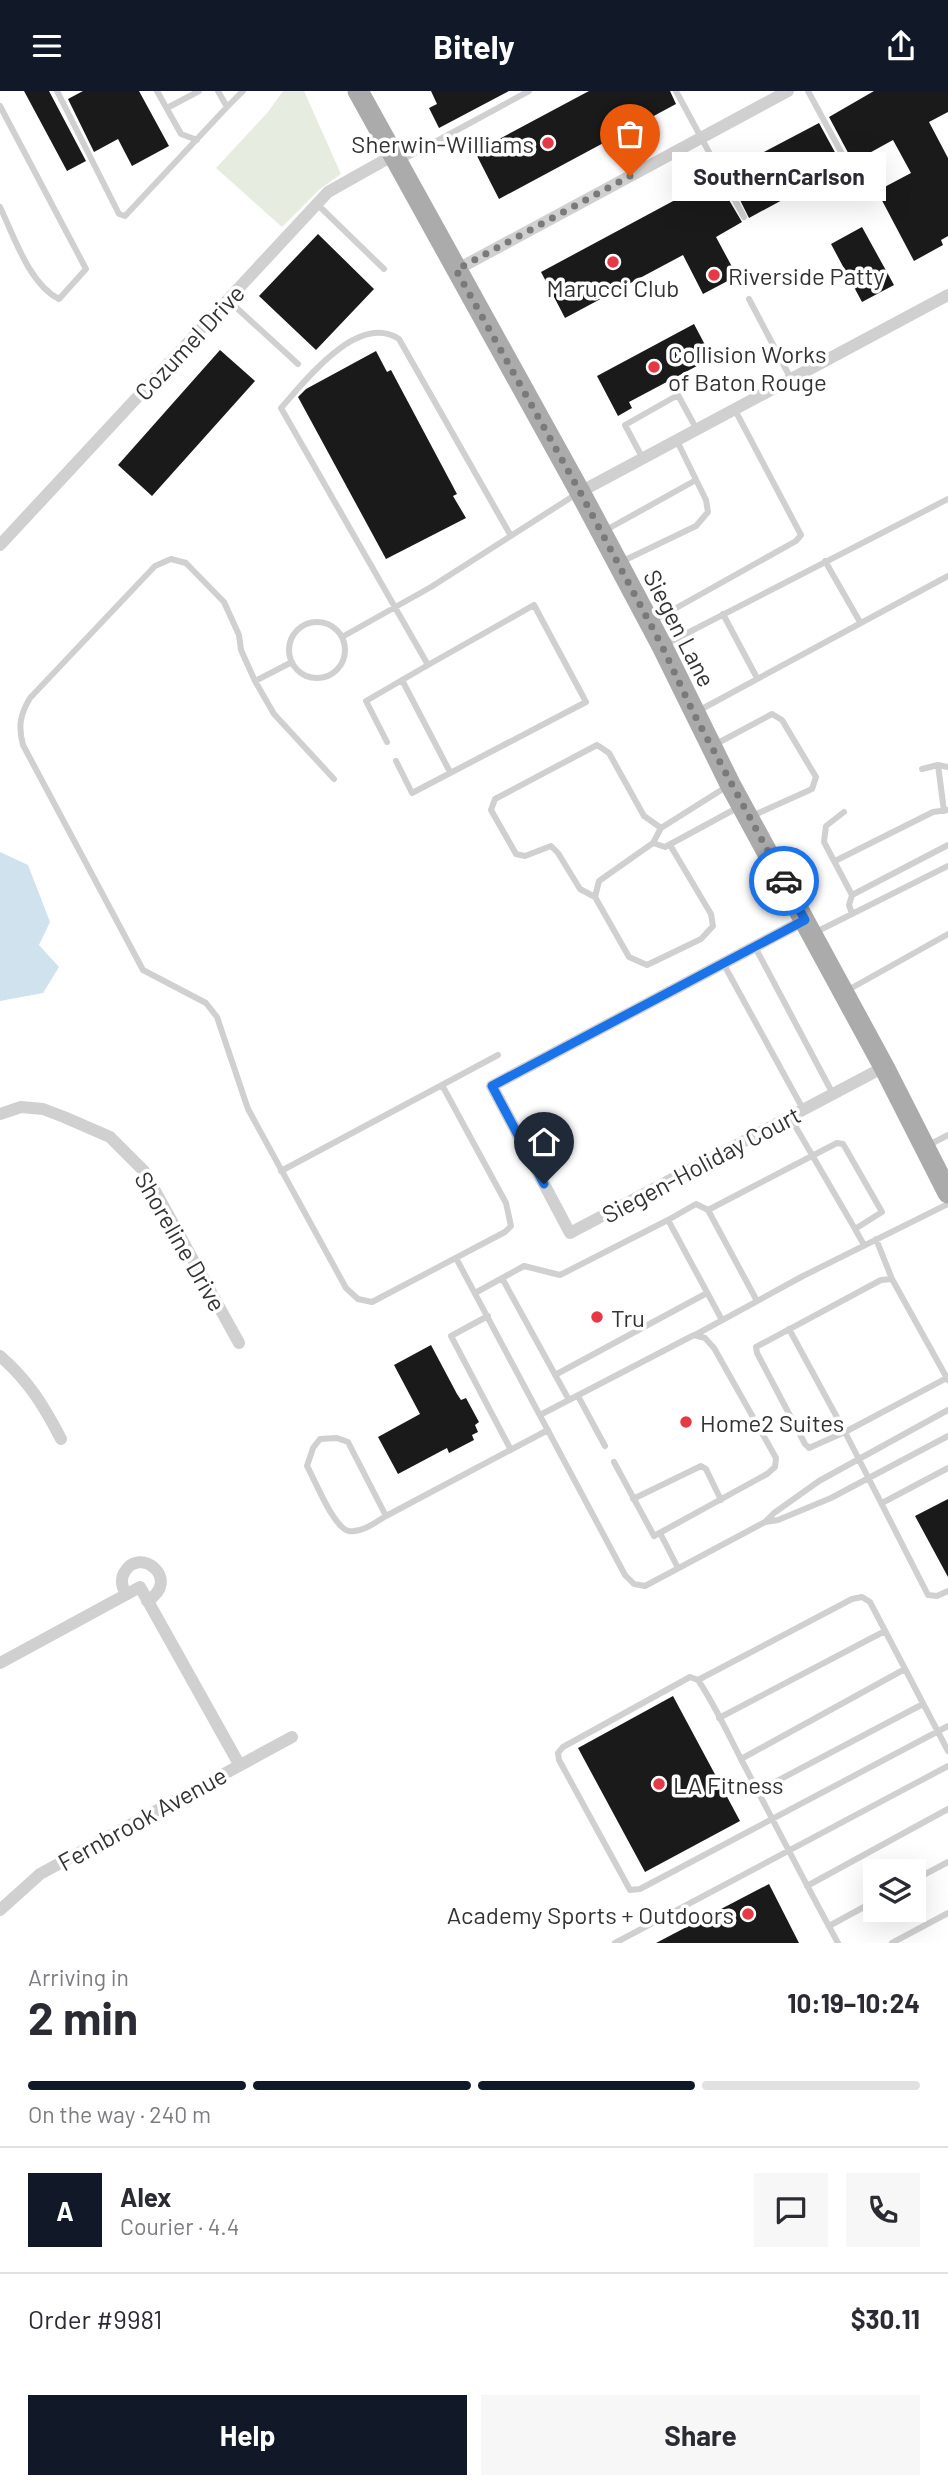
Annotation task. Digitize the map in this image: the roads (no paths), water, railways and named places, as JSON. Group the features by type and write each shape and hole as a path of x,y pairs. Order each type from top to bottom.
{"main road":[{"name":"Siegen Lane","path":"358,91 580,492 662,646 730,784 884,1067 948,1193"}],"street":[{"path":"456,270 788,91"},
{"name":"Cozumel Drive","path":"0,545 328,192 394,160"},
{"path":"580,492 948,296"},
{"name":"Siegen-Holiday Court","path":"808,927 754,946 492,1086 570,1233 884,1067"},
{"name":"Shoreline Drive","path":"0,1114 21,1107 43,1109 110,1137 127,1151 144,1171 239,1343"},
{"path":"0,1356 17,1370 38,1395 61,1439"},
{"path":"125,1594 122,1579 127,1569 135,1563 146,1563 155,1568 161,1583 158,1593 147,1601"},
{"path":"0,1663 140,1587 239,1764"},
{"name":"Fernbrook Avenue","path":"0,1910 40,1874 292,1737"}],"lane":[{"path":"57,91 119,214 125,216 243,91"},
{"path":"157,91 181,134 197,140"},
{"path":"167,108 199,91"},
{"path":"218,91 227,107"},
{"path":"394,160 529,91"},
{"path":"676,91 744,217"},
{"path":"808,91 847,163"},
{"path":"0,106 86,269 59,299 51,295 33,273 0,207"},
{"path":"317,204 384,269"},
{"path":"749,299 791,379"},
{"path":"228,300 298,364"},
{"path":"428,665 281,408 327,356 374,331 387,331 399,339 511,536"},
{"path":"643,459 625,425 678,395 697,430"},
{"path":"649,623 796,541 801,535 734,410"},
{"path":"618,563 678,535 704,519 708,512 677,441"},
{"path":"601,532 696,480"},
{"path":"342,637 394,608 580,492"},
{"path":"662,646 948,499"},
{"path":"334,779 274,714 241,650 239,635 224,602 186,563 171,559 155,566 30,698 21,713 19,729 23,745 143,970 206,1003 217,1017 248,1109 346,1288 358,1299 372,1302 505,1232 510,1226 506,1203 442,1086"},
{"path":"825,561 860,622"},
{"path":"694,714 948,576"},
{"path":"387,742 366,701 534,605 586,702 412,793 396,761"},
{"path":"723,614 757,678"},
{"path":"309,623 328,624 342,637 345,654 343,663 330,675 322,678 304,675 292,662 290,643 301,627 309,623"},
{"path":"255,681 292,662"},
{"path":"402,680 450,772"},
{"path":"653,843 666,847 746,812 812,789 816,777 782,720 772,714 712,747"},
{"path":"660,828 644,817 609,753 597,745 495,799 491,810 516,854 525,856 551,846 580,889 595,897 629,957 647,965 701,939 713,926 711,914 670,845"},
{"path":"922,769 938,765 948,767"},
{"path":"835,860 933,812 946,811 938,765"},
{"path":"595,897 599,881 653,843 660,828 730,784"},
{"path":"844,812 833,818 823,832 824,842 852,895 849,905 852,914"},
{"path":"852,895 948,845"},
{"path":"808,927 852,914 948,866"},
{"path":"843,992 948,934"},
{"path":"754,946 833,1094"},
{"path":"723,963 803,1109"},
{"path":"281,1171 498,1055"},
{"path":"790,1117 864,1245"},
{"path":"924,1147 948,1135"},
{"path":"708,1210 836,1143 846,1149 882,1212 855,1229"},
{"path":"475,1293 524,1266 560,1275 696,1205 708,1210 757,1301"},
{"path":"540,1415 864,1245 948,1205"},
{"path":"668,1220 722,1320"},
{"path":"876,1239 892,1279 947,1379 809,1448 757,1353 756,1346 881,1280 892,1279"},
{"path":"456,1258 625,1575 634,1584 645,1586 765,1522 789,1516 948,1436"},
{"path":"502,1278 569,1400"},
{"path":"555,1375 707,1293"},
{"path":"488,1316 451,1336 511,1450"},
{"path":"789,1329 928,1595 937,1597 948,1591"},
{"path":"614,1462 653,1536 767,1474 775,1467 776,1458 714,1348 705,1338 692,1336"},
{"path":"578,1396 605,1446"},
{"path":"765,1522 819,1481 948,1410"},
{"path":"386,1516 348,1442 337,1438 320,1439 313,1448 307,1466 338,1525 348,1531 359,1531 548,1430"},
{"path":"634,1499 701,1467 706,1469 721,1500"},
{"path":"882,1503 948,1468"},
{"path":"660,1533 678,1568"},
{"path":"698,1680 852,1599 862,1597 870,1602 948,1751"},
{"path":"719,1719 885,1631"},
{"path":"741,1759 905,1669"},
{"path":"838,1943 789,1849 773,1819 758,1791 741,1759 698,1680 690,1677 563,1747 558,1753 559,1760 631,1890 640,1889 773,1819 948,1726"},
{"path":"758,1791 923,1704"},
{"path":"615,1943 948,1766"},
{"path":"807,1886 948,1809"},
{"path":"926,1874 948,1862"},
{"path":"829,1926 863,1908"},
{"path":"892,1943 948,1913"}],"water":[{"path":"0,852 28,865 50,922 39,945 59,967 43,993 0,1001"}],"place":[{"name":"Sherwin-Williams","path":"548,143"},
{"name":"SouthernCarlson","path":"630,176"},
{"name":"Marucci Club","path":"613,262"},
{"name":"Riverside Patty","path":"714,275"},
{"name":"Collision Works of Baton Rouge","path":"654,367"},
{"name":"Tru","path":"597,1317"},
{"name":"Home2 Suites","path":"686,1422"},
{"name":"LA Fitness","path":"659,1784"},
{"name":"Academy Sports + Outdoors","path":"748,1914"}]}
